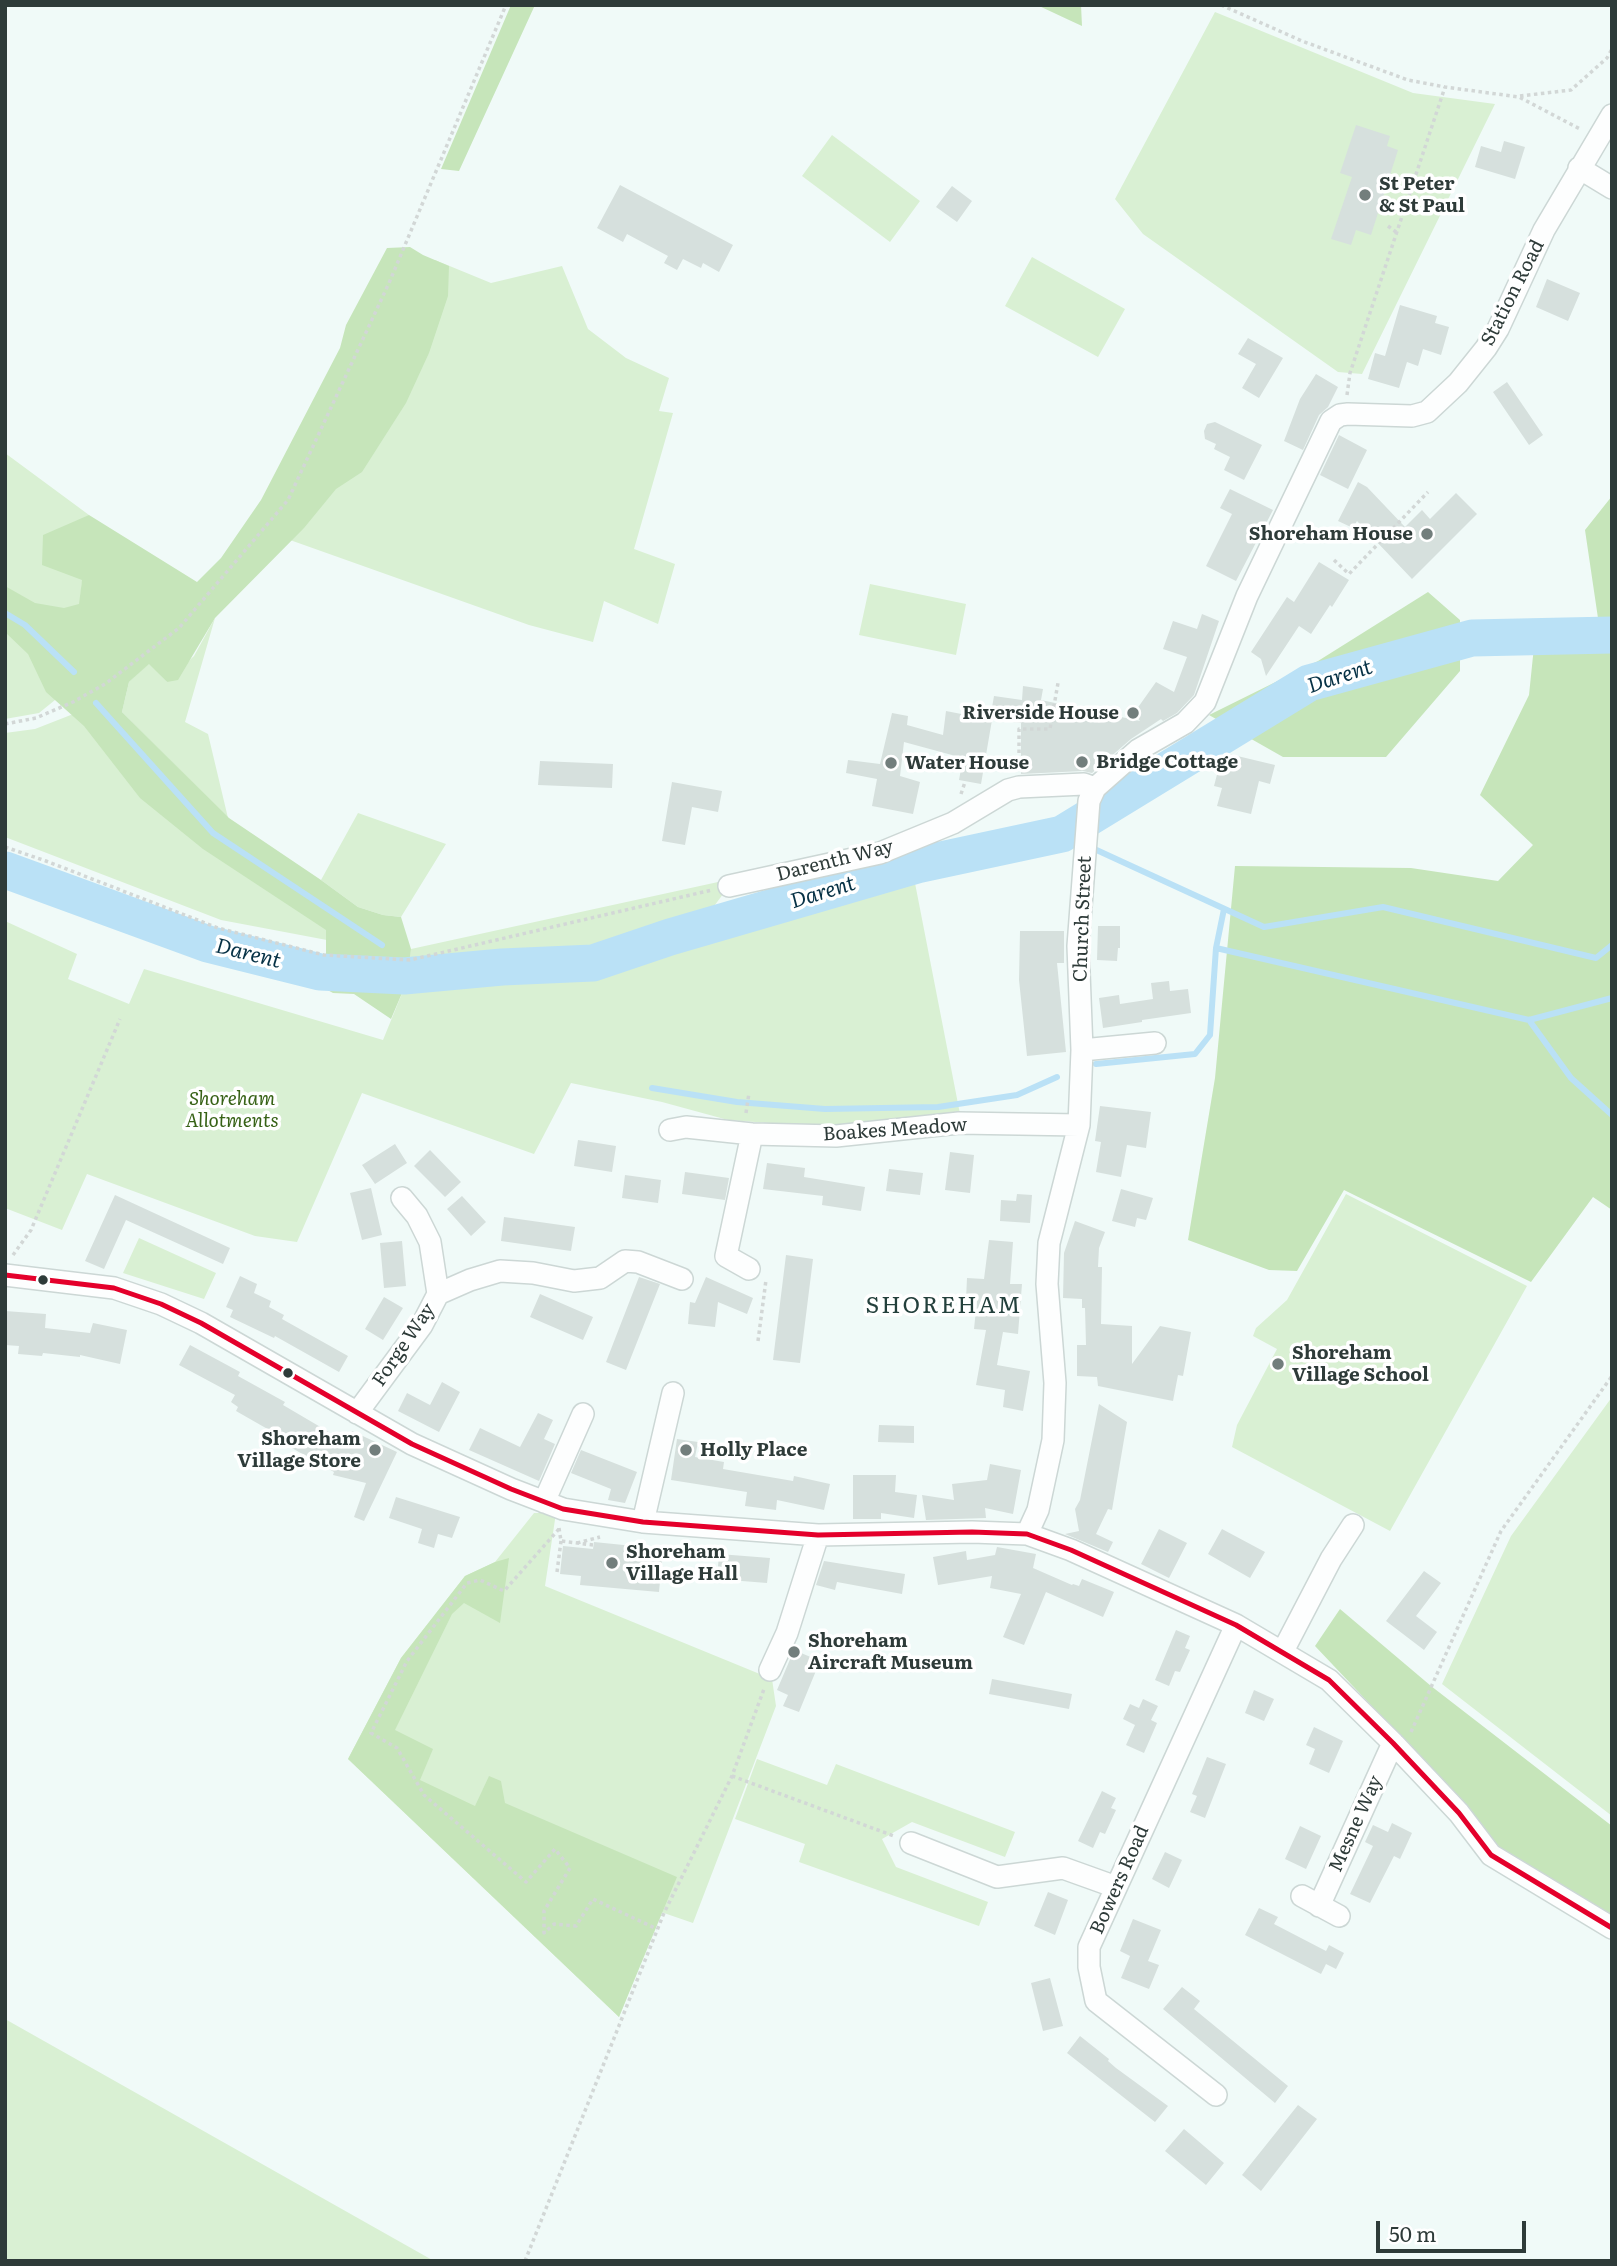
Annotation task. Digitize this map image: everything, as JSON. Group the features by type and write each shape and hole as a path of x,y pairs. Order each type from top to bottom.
{"street":[{"name":"Station Road","path":"1348,414 1412,416 1427,412 1468,370 1498,329 1544,230 1612,115"},
{"path":"1579,168 1612,188"},
{"path":"1092,795 1138,750 1185,723 1205,702 1247,596 1310,463 1331,421 1340,415 1348,414"},
{"name":"Darenth Way","path":"729,886 880,853 953,823 1019,786 1084,784 1092,795"},
{"name":"Church Street","path":"1027,1534 1038,1510 1053,1440 1055,1383 1047,1284 1049,1243 1079,1125 1082,1050 1078,946 1092,795"},
{"path":"1082,1050 1155,1043"},
{"name":"Boakes Meadow","path":"670,1130 687,1127 751,1134 836,1136 959,1123 1079,1125"},
{"path":"750,1269 726,1256 751,1134"},
{"name":"Forge Way","path":"358,1413 422,1325 438,1294 429,1242 417,1216 402,1198"},
{"path":"438,1294 500,1271 574,1280 600,1278 625,1261 638,1262 682,1279"},
{"path":"8,1266 114,1288 161,1304 201,1323 412,1444 511,1489 555,1513 818,1535 972,1532 1027,1534 1071,1550 1236,1625 1329,1680 1459,1813 1491,1855 1612,1928"},
{"path":"643,1522 673,1393"},
{"path":"555,1513 583,1415"},
{"path":"1283,1651 1331,1559 1353,1525"},
{"path":"770,1670 787,1633 818,1535"},
{"name":"Bowers Road","path":"1216,2095 1096,2001 1089,1967 1089,1947 1236,1625"},
{"name":"Mesne Way","path":"1339,1916 1311,1901 1397,1748"},
{"path":"911,1843 996,1877 1063,1868 1116,1887"}],"path":[{"path":"5,724 36,718 73,702 105,684 178,628 288,500 389,284 506,5"},
{"path":"1221,5 1314,46 1408,80 1519,96 1571,90 1606,58 1612,49"},
{"path":"1348,414 1350,373 1445,87"},
{"path":"1519,96 1597,138"},
{"path":"1388,226 1396,232"},
{"path":"1334,560 1349,574 1428,492"},
{"path":"1019,786 1020,729 1050,729 1058,683"},
{"path":"5,847 218,928 324,956 410,960 729,886"},
{"path":"8,1266 31,1230 120,1018"},
{"path":"746,1113 748,1094"},
{"path":"750,1269 767,1280 758,1341"},
{"path":"1397,1748 1501,1531 1612,1376"},
{"path":"555,1513 561,1541 557,1572"},
{"path":"555,1513 504,1591 480,1580 467,1583 407,1661 371,1733 397,1748 424,1795 526,1882 555,1850 570,1868 544,1911 544,1933 554,1924 576,1926 593,1899 657,1929"},
{"path":"561,1541 593,1545"},
{"path":"525,2261 657,1929 732,1776 770,1670"},
{"path":"732,1776 911,1843"}],"green space":[{"path":"511,5 535,5 459,171 441,169"},
{"path":"1037,5 1081,5 1082,26 1069,20"},
{"path":"1215,12 1413,93 1495,104 1362,374 1338,372 1143,234 1115,199"},
{"path":"832,135 920,201 890,242 802,176"},
{"path":"410,247 449,266 448,296 429,353 406,403 362,472 336,489 304,528 215,618 178,680 167,682 149,664 129,682 122,712 229,818 358,907 383,915 401,917 411,949 410,960 405,986 391,1019 354,994 333,993 322,987 326,967 326,930 203,849 140,798 84,726 46,692 28,654 5,632 5,586 35,603 64,608 79,604 82,580 42,565 43,535 89,515 197,582 221,558 261,500 340,348 346,325 387,248"},
{"path":"1032,257 1125,309 1098,357 1005,306"},
{"path":"435,260 491,283 562,266 588,329 626,358 669,378 659,411 673,413 634,549 675,564 658,624 604,601 593,642 529,625 290,540 419,307"},
{"path":"5,453 89,515 71,687 39,713 5,719"},
{"path":"1612,496 1612,1210 1593,1197 1531,1282 1344,1190 1297,1271 1269,1270 1188,1240 1215,1078 1235,866 1411,868 1498,881 1533,845 1480,795 1529,695 1536,627 1599,625 1585,530"},
{"path":"870,584 966,604 956,655 859,635"},
{"path":"1428,592 1460,620 1460,671 1386,757 1283,757 1209,715 1318,661"},
{"path":"215,618 185,722 208,734 228,818 122,712 129,682 149,663 167,682 194,656"},
{"path":"81,711 348,944 221,920 5,837 5,733 35,729"},
{"path":"358,813 446,844 401,917 383,915 358,907 321,880"},
{"path":"741,877 729,886 706,917 588,955 438,964 410,960 411,949"},
{"name":"Shoreham Allotments","path":"914,878 960,1114 836,1128 728,1120 662,1102 571,1083 534,1154 362,1093 297,1242 255,1236 87,1174 62,1230 5,1208 5,921 77,954 68,979 129,1004 144,969 383,1040 405,986 498,976 596,973"},
{"name":"Shoreham Village School","path":"1346,1194 1527,1286 1390,1531 1232,1447 1237,1425 1277,1349 1253,1336 1256,1328 1287,1300"},
{"path":"139,1238 216,1273 204,1299 123,1273"},
{"path":"1612,1397 1612,1816 1442,1684 1511,1536"},
{"path":"534,1513 556,1513 545,1586 772,1679 776,1706 693,1923 661,1912 619,2017 348,1759 401,1658 465,1576 495,1562"},
{"path":"509,1558 500,1623 464,1603 452,1614 395,1730 433,1749 420,1780 475,1806 489,1776 501,1781 505,1803 677,1877 619,2017 348,1759 401,1658 465,1576"},
{"path":"1340,1609 1431,1686 1612,1826 1612,1916 1500,1848 1470,1810 1315,1646"},
{"path":"757,1759 827,1785 836,1764 1015,1832 1005,1857 912,1822 882,1839 896,1867 988,1902 979,1926 799,1862 805,1844 735,1819"},
{"path":"5,2019 434,2261 5,2261"}],"building":[{"name":"St Peter & St Paul","path":"1356,125 1390,136 1387,146 1398,150 1371,235 1356,230 1351,245 1331,239 1352,177 1340,173"},
{"path":"1504,141 1525,147 1515,179 1475,167 1481,146 1501,152"},
{"path":"620,185 733,245 719,272 703,263 701,268 683,259 677,270 664,263 668,256 627,234 623,242 597,228"},
{"path":"952,186 972,201 957,222 936,207"},
{"path":"1547,279 1580,293 1568,321 1536,307"},
{"path":"1400,305 1437,316 1435,323 1449,327 1441,355 1423,349 1418,366 1407,362 1399,388 1368,379 1375,353 1385,356"},
{"path":"1248,338 1283,358 1259,398 1242,388 1256,364 1238,354"},
{"path":"1316,374 1338,387 1328,407 1319,415 1303,450 1284,441 1300,399"},
{"path":"1507,382 1543,435 1529,445 1493,392"},
{"path":"1215,422 1262,445 1244,480 1224,470 1230,457 1214,449 1216,444 1205,439 1207,424"},
{"path":"1339,435 1367,450 1348,489 1320,475"},
{"name":"Shoreham House","path":"1358,482 1367,487 1405,527 1422,510 1430,519 1456,493 1477,514 1412,579 1357,521 1353,528 1338,521"},
{"path":"1230,489 1273,510 1236,581 1206,566 1232,514 1220,508"},
{"path":"1319,562 1349,580 1311,634 1299,626 1266,676 1261,659 1251,652 1287,597 1294,602"},
{"path":"1202,614 1219,621 1194,695 1177,713 1163,721 1161,719 1131,739 1092,773 1083,771 1021,774 1021,723 990,719 994,696 1022,700 1023,686 1043,689 1041,700 1140,721 1134,713 1156,682 1174,692 1187,657 1163,649 1173,621 1197,629"},
{"name":"Water House","path":"946,711 992,720 981,784 959,780 963,758 904,742 900,776 920,782 913,814 872,806 877,779 846,773 848,760 880,764 892,713 908,716 907,725 943,735"},
{"path":"1229,754 1275,765 1270,784 1259,781 1251,814 1217,806 1222,788 1214,786 1219,767 1226,769"},
{"path":"540,761 613,764 612,788 538,785"},
{"path":"672,782 722,791 718,812 692,807 685,845 662,841"},
{"path":"1098,926 1120,926 1117,961 1097,960"},
{"path":"1020,931 1064,931 1064,963 1057,963 1066,1052 1027,1056 1019,980"},
{"path":"1169,981 1170,991 1188,989 1191,1013 1103,1028 1099,998 1119,995 1120,1004 1153,999 1151,983"},
{"path":"1100,1106 1151,1112 1146,1148 1127,1145 1121,1177 1096,1172 1101,1142 1095,1141"},
{"path":"578,1140 616,1146 612,1172 574,1166"},
{"path":"395,1144 407,1163 375,1184 362,1165"},
{"path":"430,1150 461,1182 445,1197 414,1166"},
{"path":"950,1152 974,1155 970,1193 945,1190"},
{"path":"767,1163 805,1168 804,1177 865,1187 861,1211 822,1205 823,1196 763,1189"},
{"path":"889,1169 923,1173 920,1195 886,1191"},
{"path":"685,1172 729,1178 725,1200 682,1194"},
{"path":"625,1175 661,1180 658,1203 622,1198"},
{"path":"371,1188 382,1235 362,1240 350,1193"},
{"path":"1121,1189 1153,1198 1146,1220 1137,1218 1135,1227 1112,1221"},
{"path":"1017,1194 1032,1195 1030,1223 1000,1221 1001,1200 1016,1201"},
{"path":"115,1195 230,1248 223,1264 126,1220 104,1269 85,1261"},
{"path":"462,1196 486,1222 471,1236 447,1209"},
{"path":"504,1217 575,1227 571,1251 501,1241"},
{"path":"1075,1221 1105,1232 1099,1248 1098,1267 1102,1267 1101,1324 1132,1326 1132,1364 1160,1326 1191,1332 1183,1376 1178,1375 1173,1401 1098,1386 1097,1377 1077,1376 1077,1345 1086,1345 1085,1308 1082,1308 1082,1299 1063,1298 1064,1253"},
{"path":"989,1240 1013,1242 1010,1284 1022,1284 1018,1334 1003,1332 997,1365 1030,1371 1023,1411 1003,1407 1005,1390 976,1385 986,1330 974,1329 977,1300 966,1300 967,1278 984,1279"},
{"path":"402,1241 406,1286 384,1288 380,1243"},
{"path":"786,1255 813,1259 800,1363 773,1360"},
{"path":"240,1276 257,1284 254,1293 271,1301 269,1307 284,1315 282,1319 348,1356 339,1372 275,1336 274,1338 230,1317 233,1310 226,1307"},
{"path":"639,1277 660,1284 626,1370 606,1362"},
{"path":"706,1277 753,1298 747,1314 718,1302 715,1327 688,1324 690,1302 695,1303"},
{"path":"540,1294 593,1317 583,1340 530,1317"},
{"path":"384,1297 403,1308 383,1340 365,1329"},
{"path":"5,1311 46,1314 45,1328 90,1333 93,1323 127,1330 120,1364 80,1355 18,1354 19,1346 5,1345"},
{"path":"190,1345 240,1372 238,1376 285,1402 283,1405 346,1442 352,1431 397,1452 364,1521 354,1517 366,1483 333,1475 334,1472 269,1435 271,1431 236,1411 238,1407 231,1402 235,1395 179,1365"},
{"path":"442,1382 460,1392 439,1432 398,1411 407,1393 430,1405"},
{"path":"1099,1404 1127,1422 1112,1510 1108,1509 1096,1534 1113,1542 1108,1552 1065,1534 1079,1531 1075,1509 1080,1500"},
{"path":"538,1413 553,1420 544,1439 555,1444 539,1481 469,1450 480,1428 520,1447"},
{"path":"879,1425 914,1426 914,1443 878,1442"},
{"path":"677,1439 698,1442 695,1457 724,1462 723,1469 793,1481 794,1476 830,1484 824,1510 777,1500 776,1510 745,1506 747,1492 671,1480"},
{"path":"581,1450 637,1472 625,1503 608,1500 611,1489 571,1473"},
{"path":"990,1464 1021,1470 1013,1514 985,1508 986,1518 926,1520 922,1495 954,1500 952,1484 987,1480"},
{"path":"853,1475 896,1475 895,1492 917,1495 914,1518 881,1513 881,1519 853,1519"},
{"path":"396,1497 460,1517 452,1538 438,1534 434,1548 418,1543 422,1529 389,1518"},
{"path":"1159,1529 1187,1543 1169,1578 1141,1564"},
{"path":"1222,1529 1265,1552 1250,1578 1208,1554"},
{"name":"Shoreham Village Hall","path":"594,1542 663,1549 659,1592 580,1585 581,1576 560,1574 563,1546 593,1549"},
{"path":"997,1547 1036,1554 1033,1568 1072,1585 1079,1586 1082,1579 1114,1592 1103,1617 1046,1592 1024,1645 1003,1637 1021,1594 990,1588 992,1576 938,1585 933,1557 966,1551 967,1560 995,1555"},
{"path":"719,1554 770,1558 767,1583 717,1579"},
{"path":"824,1561 905,1574 902,1594 837,1582 835,1590 816,1585"},
{"path":"1424,1571 1441,1583 1416,1616 1437,1632 1424,1650 1386,1621"},
{"path":"1176,1630 1190,1636 1185,1648 1190,1650 1180,1672 1175,1671 1169,1686 1155,1680"},
{"path":"794,1650 820,1661 799,1712 783,1706 788,1695 777,1690"},
{"path":"992,1679 1072,1694 1069,1709 989,1694"},
{"path":"1254,1690 1274,1699 1264,1721 1245,1713"},
{"path":"1143,1699 1158,1706 1151,1720 1157,1723 1144,1753 1126,1745 1135,1725 1123,1719 1130,1704 1139,1708"},
{"path":"1314,1727 1343,1741 1329,1773 1309,1764 1315,1749 1306,1745"},
{"path":"1207,1757 1226,1764 1205,1818 1190,1812 1197,1796 1192,1794"},
{"path":"1102,1791 1116,1798 1111,1808 1116,1810 1105,1834 1100,1832 1093,1848 1078,1841"},
{"path":"1392,1823 1412,1833 1400,1859 1394,1856 1370,1903 1350,1894 1373,1846 1365,1842 1373,1825 1388,1832"},
{"path":"1300,1826 1321,1836 1306,1869 1285,1859"},
{"path":"1165,1852 1182,1860 1169,1888 1152,1879"},
{"path":"1048,1892 1068,1900 1055,1935 1034,1926"},
{"path":"1259,1908 1278,1917 1274,1924 1326,1951 1329,1945 1344,1953 1336,1969 1326,1964 1321,1974 1245,1935"},
{"path":"1133,1919 1161,1930 1148,1961 1159,1965 1149,1989 1121,1978 1130,1956 1120,1951"},
{"path":"1050,1978 1063,2026 1043,2031 1031,1983"},
{"path":"1182,1987 1200,2001 1194,2009 1288,2086 1275,2103 1163,2009"},
{"path":"1080,2036 1116,2068 1168,2106 1155,2122 1067,2053"},
{"path":"1298,2105 1317,2119 1261,2191 1242,2175"},
{"path":"1184,2129 1224,2163 1206,2185 1165,2151"}],"waterway":[{"path":"5,613 25,625 74,672"},
{"name":"Darent","path":"5,870 208,944 320,972 404,976 502,967 593,963 670,937 917,865 1062,834 1309,683 1472,638 1612,635"},
{"path":"96,703 213,833 382,945"},
{"path":"1062,834 1081,843"},
{"path":"1090,847 1264,927 1383,907 1596,958 1612,945"},
{"path":"1096,1064 1195,1054 1210,1035 1216,948 1224,909"},
{"path":"1216,948 1529,1020 1612,998"},
{"path":"1529,1020 1571,1078 1612,1115"},
{"path":"652,1088 737,1102 825,1109 938,1107 1017,1095 1057,1077"}],"transit line":[{"path":"5,1275 114,1288 161,1304 201,1323 412,1444 511,1489 563,1509 643,1522 818,1535 972,1532 1027,1534 1071,1550 1236,1625 1329,1680 1459,1813 1491,1855 1612,1928"}],"place":[{"name":"St Peter & St Paul","path":"1365,195"},
{"name":"Shoreham House","path":"1427,534"},
{"name":"Riverside House","path":"1133,713"},
{"name":"Bridge Cottage","path":"1082,762"},
{"name":"Water House","path":"891,763"},
{"name":"Shoreham Village School","path":"1278,1364"},
{"name":"Shoreham Village Store","path":"375,1450"},
{"name":"Holly Place","path":"686,1450"},
{"name":"Shoreham Village Hall","path":"612,1563"},
{"name":"Shoreham Aircraft Museum","path":"794,1652"}],"district":[{"name":"SHOREHAM","path":"944,1306"}]}
